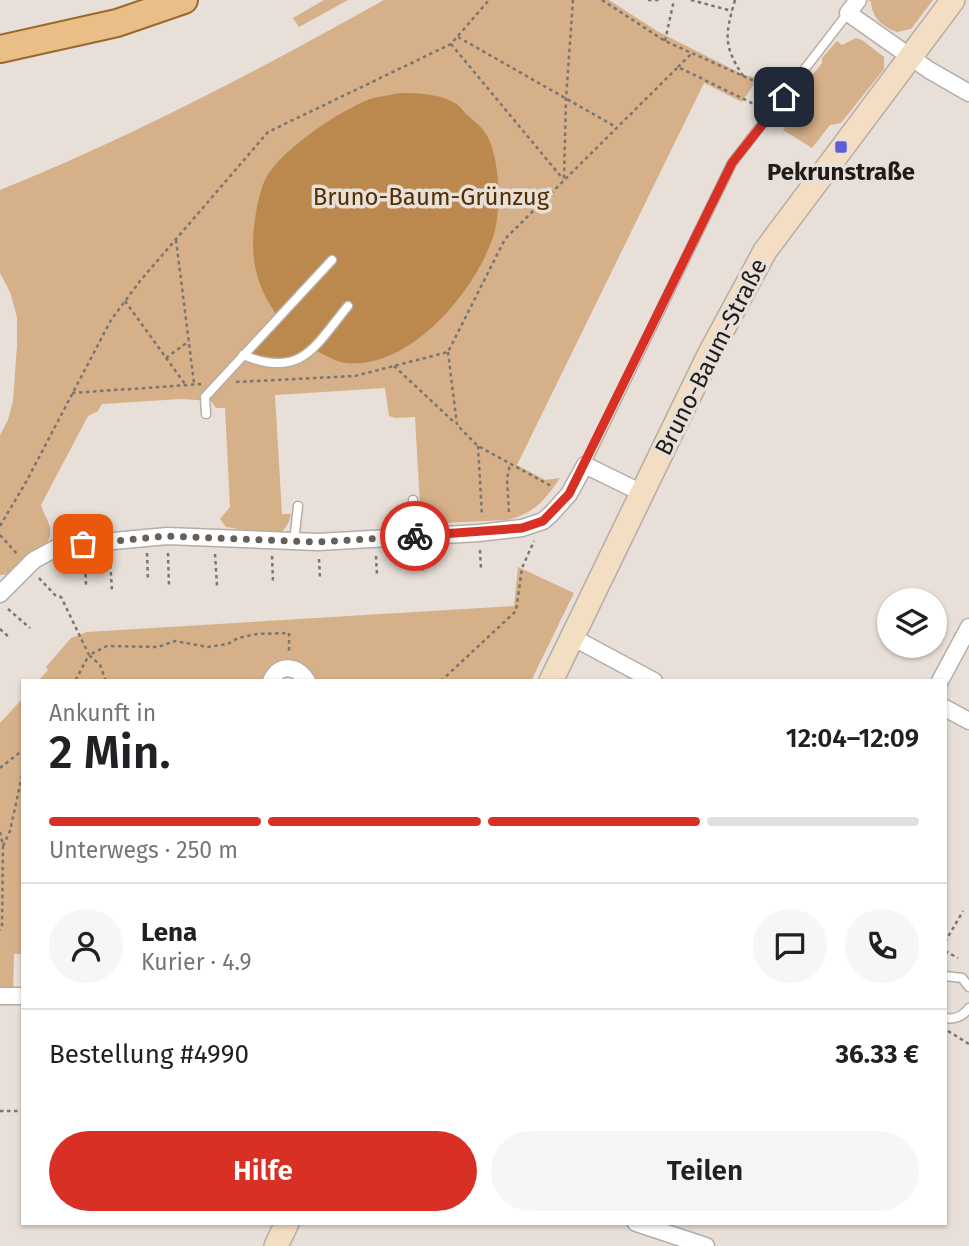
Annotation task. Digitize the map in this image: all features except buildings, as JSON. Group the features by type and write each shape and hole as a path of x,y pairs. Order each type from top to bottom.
{"main road":[{"path":"0,50 117,23 184,0"}],"street":[{"name":"Bruno-Baum-Straße","path":"552,679 709,355 765,251 953,0"},
{"path":"853,6 911,57 969,93"},
{"path":"2,599 34,560 60,546 167,536 215,536 294,542 483,533 522,528 543,521 569,494 584,465 642,493"},
{"path":"941,679 969,627"},
{"path":"572,637 650,679"},
{"path":"272,679 277,671 289,668 298,671 305,679"},
{"path":"947,709 969,721"},
{"path":"0,996 21,996"},
{"path":"276,1246 286,1225"},
{"path":"654,1226 706,1246"}],"lane":[{"path":"584,465 732,163 853,6"},
{"path":"206,414 205,397 332,260"},
{"path":"243,355 276,365 293,362 313,349 348,306"},
{"path":"413,500 415,536"},
{"path":"294,542 298,506"},
{"path":"947,976 962,978 969,987"},
{"path":"947,1018 966,1018 969,1007"}],"path":[{"path":"0,526 111,320 268,132 451,44 489,0"},
{"path":"564,180 573,0"},
{"path":"602,0 665,41 775,91"},
{"path":"648,0 660,0"},
{"path":"665,41 674,0"},
{"path":"691,0 732,11"},
{"path":"735,0 727,33 729,54 743,76"},
{"path":"458,37 616,127"},
{"path":"451,44 564,180"},
{"path":"457,425 448,352 505,239 692,53"},
{"path":"678,67 762,107"},
{"path":"176,240 194,384"},
{"path":"125,301 185,384"},
{"path":"166,358 189,341"},
{"path":"72,393 185,384 355,376 448,352"},
{"path":"394,366 478,446 569,494"},
{"path":"478,446 483,533"},
{"path":"510,464 507,479 510,522"},
{"path":"443,679 516,611 522,568 543,521"},
{"path":"0,535 55,595 61,597 89,655 100,665 105,679"},
{"path":"167,536 169,587"},
{"path":"215,536 217,586"},
{"path":"146,538 148,581"},
{"path":"271,539 273,582"},
{"path":"374,539 377,575"},
{"path":"109,541 112,592"},
{"path":"83,544 86,585"},
{"path":"2,599 30,628"},
{"path":"0,629 10,638"},
{"path":"76,679 89,655 107,646 158,647 175,641 208,647 228,644 238,638 257,634 289,633 289,668"},
{"path":"0,768 21,752"},
{"path":"3,846 10,831 21,780"},
{"path":"0,832 3,846 0,930"},
{"path":"947,939 963,911"},
{"path":"947,952 958,958"},
{"path":"947,1031 969,1044"},
{"path":"0,1111 21,1111"}],"green space":[{"path":"324,0 348,0 299,27 293,18"},
{"name":"Bruno-Baum-Grünzug","path":"384,0 609,0 657,31 744,75 758,78 742,102 704,83 517,465 545,480 560,478 538,505 517,517 507,520 421,524 415,417 389,416 385,388 275,395 282,514 291,514 289,521 277,535 226,527 220,519 230,507 225,408 216,408 211,401 181,399 102,404 98,411 88,416 41,505 50,527 48,542 21,567 0,575 0,435 8,420 13,401 17,317 10,292 0,273 0,190 195,101"},
{"path":"868,0 933,0 911,29 897,32 879,21"},
{"path":"856,38 884,57 884,69 841,123 830,125 812,148 783,130 808,96 799,89 837,41 842,45"},
{"path":"518,567 574,593 532,679 314,679 306,669 272,679 40,679 48,670 46,667 71,638 87,632 514,606"},
{"path":"21,700 21,954 14,954 13,993 0,993 0,723"}],"shaded area":[{"path":"401,93 435,96 455,103 482,128 490,141 497,169 498,200 495,229 483,261 454,304 436,324 416,341 394,354 371,362 347,363 317,351 290,365 259,366 245,346 276,314 257,276 253,250 257,207 265,179 275,165 299,142 328,121 370,99"}],"way so far":[{"path":"83,544 167,536 233,537 294,542 415,536"}],"place":[{"name":"Pekrunstraße","path":"841,147"}],"route":[{"path":"415,536 522,528 543,521 569,494 732,163 784,97"}]}
